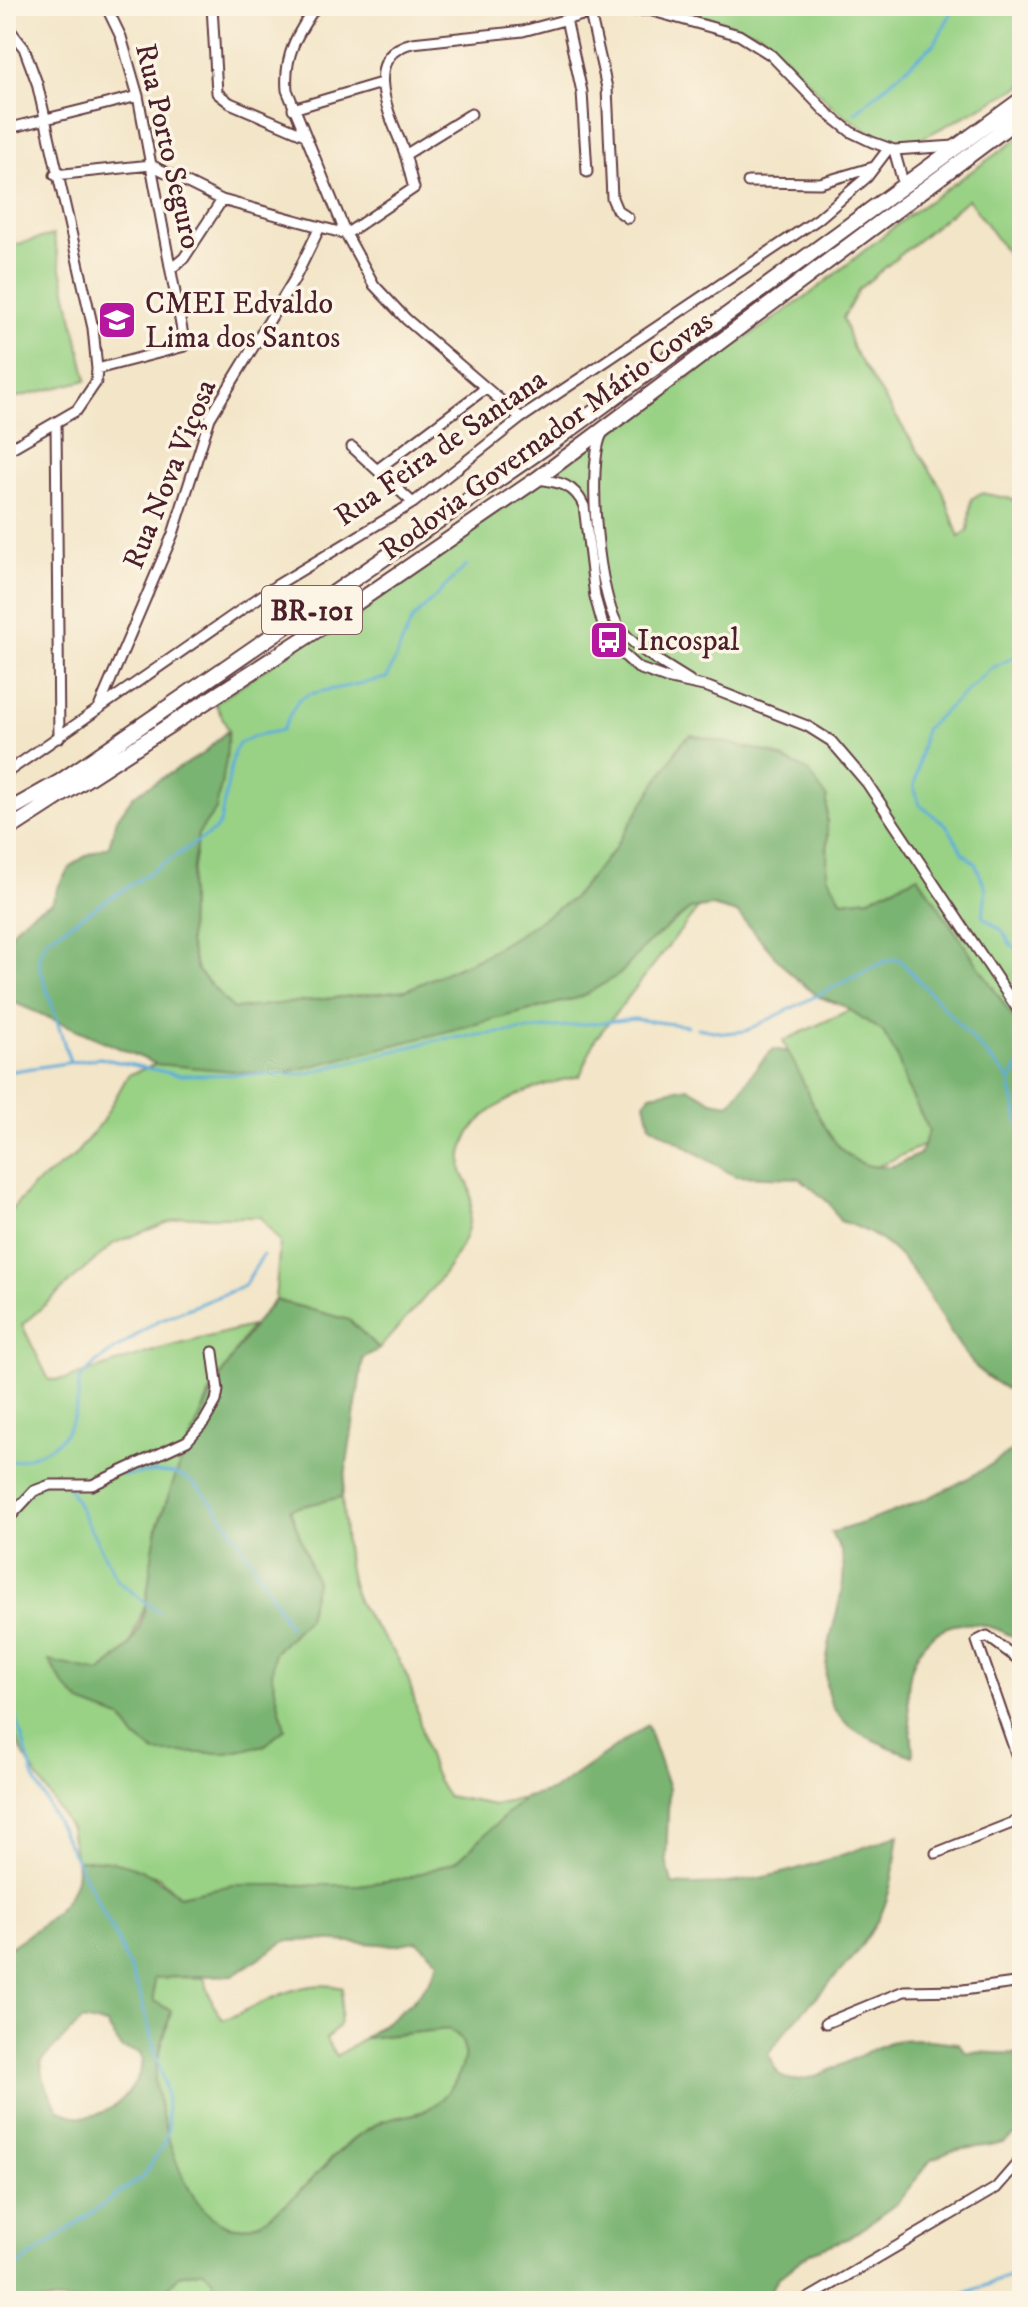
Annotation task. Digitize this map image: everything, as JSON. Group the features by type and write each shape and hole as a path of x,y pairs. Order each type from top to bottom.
{"main road":[{"name":"Rodovia Governador Mário Covas","path":"6,812 61,781 419,537 1022,99"},
{"name":"Rodovia Governador Mário Covas","path":"6,831 317,630 537,479 1022,116"}],"street":[{"name":"Rua Porto Seguro","path":"97,369 185,346 138,96 121,37 106,6"},
{"path":"212,6 217,93 230,103 305,135"},
{"path":"316,6 288,55 287,90 362,267 390,303 521,418"},
{"path":"55,175 151,165 222,200 346,234 414,188 381,83 390,54 400,46 523,31 590,13 649,10 739,35 771,55 851,132 892,149 959,146"},
{"path":"590,13 607,88 612,198 617,210 628,218"},
{"path":"566,19 582,92 587,172"},
{"path":"6,25 24,48 31,65 93,328 97,369 88,397 56,423 6,451"},
{"path":"293,109 381,83"},
{"path":"6,129 46,122 138,96"},
{"path":"405,155 471,114"},
{"path":"892,149 904,186"},
{"name":"Rua Feira de Santana","path":"6,773 277,585 413,503 521,418 818,219 847,197 892,149"},
{"path":"748,182 820,183 877,165"},
{"path":"172,268 184,258 222,200"},
{"name":"Rua Nova Viçosa","path":"100,706 173,534 210,418 294,280 320,227"},
{"path":"378,469 486,388"},
{"path":"56,423 59,738"},
{"path":"606,426 595,451 595,472 602,565 610,610 629,637 692,682"},
{"path":"352,447 413,503"},
{"path":"537,479 562,483 579,494 584,506 595,597 604,629 617,649 638,668 666,678 692,682 807,726 849,760 1022,1016"},
{"path":"6,1521 34,1491 50,1485 92,1485 187,1441 204,1422 216,1401 218,1390 213,1352"},
{"path":"1022,1662 987,1636 980,1636 977,1641 1022,1771"},
{"path":"936,1853 1022,1819"},
{"path":"826,2023 904,1991 963,1990 1022,1982"},
{"path":"804,2301 996,2188 1022,2158"}],"green space":[{"path":"638,6 1022,6 1022,86 911,144 884,143 832,106 761,34 718,20"},
{"path":"1022,136 1022,274 968,199 859,289 843,318 853,349 942,489 959,537 968,530 971,499 981,493 1011,499 1022,506 1022,1031 918,876 870,898 842,901 827,875 828,834 808,771 771,753 691,735 682,742 613,851 572,899 481,957 406,990 233,1009 197,970 189,943 190,886 198,834 216,809 229,731 215,703 810,294 909,215"},
{"path":"53,235 87,380 6,400 6,247"},
{"path":"228,730 226,761 216,809 198,834 190,886 189,943 197,970 233,1009 406,990 481,957 572,899 613,851 682,742 691,735 771,753 808,771 827,798 827,875 842,901 870,898 918,876 1022,1031 1022,1398 976,1367 920,1282 889,1246 867,1232 840,1221 829,1203 800,1178 735,1176 650,1125 645,1102 651,1094 688,1087 712,1101 729,1104 774,1049 788,1052 825,1127 837,1145 852,1158 870,1166 891,1166 920,1154 929,1130 906,1085 897,1056 883,1032 844,1006 817,996 789,972 737,913 712,906 690,909 646,945 620,974 581,997 277,1075 156,1064 6,999 7,952 15,929 35,911 52,903 61,881 72,866 87,855 109,846 117,819 134,795 204,753"},
{"path":"699,907 594,1041 580,1076 541,1086 501,1104 471,1132 463,1150 462,1171 470,1188 471,1199 465,1237 438,1281 379,1349 349,1320 275,1300 280,1242 260,1217 182,1217 114,1243 22,1325 49,1380 66,1379 160,1349 251,1326 209,1395 157,1526 146,1602 129,1646 100,1672 84,1669 66,1688 83,1704 121,1718 135,1737 156,1753 227,1753 265,1745 285,1729 271,1676 274,1653 307,1619 316,1582 290,1509 342,1497 347,1556 357,1600 404,1670 439,1784 447,1796 494,1805 524,1798 457,1861 408,1878 359,1885 232,1885 179,1896 159,1877 88,1860 76,1861 70,1828 25,1757 6,1718 6,1216 33,1186 74,1156 102,1122 128,1075 156,1064 277,1074 581,997 620,974 646,945 690,909"},
{"path":"871,1000 935,1140 846,1181 783,1041"},
{"path":"275,1300 349,1320 379,1349 363,1358 342,1497 290,1509 316,1582 307,1619 274,1653 272,1676 285,1729 265,1745 227,1753 156,1753 135,1737 121,1718 83,1704 66,1688 49,1661 100,1672 128,1647 142,1619 155,1538 180,1463 220,1377"},
{"path":"1022,1443 1022,1643 1004,1632 969,1623 937,1632 924,1643 909,1680 913,1756 861,1734 833,1708 827,1691 829,1646 844,1570 839,1546 831,1533 931,1497 978,1473"},
{"path":"647,1725 669,1789 666,1860 672,1884 730,1883 788,1872 899,1835 885,1905 870,1934 769,2054 777,2072 791,2080 819,2075 879,2046 907,2039 958,2043 966,2052 1022,2054 1022,2130 1004,2143 951,2151 931,2160 897,2203 849,2238 811,2252 778,2278 764,2301 202,2301 214,2282 204,2270 179,2275 158,2298 151,2301 6,2301 6,1950 43,1924 65,1902 76,1876 76,1861 105,1860 132,1866 156,1878 179,1896 232,1885 359,1885 408,1878 457,1861 524,1798 554,1790","holes":["286,1941 394,1945 417,1941 439,1961 434,1974 418,1995 364,2038 448,2029 459,2037 464,2047 460,2071 454,2084 436,2104 421,2112 384,2121 363,2132 267,2218 242,2227 220,2222 202,2207 187,2185 166,2130 155,2076 171,2011 154,2001 154,1978 233,1975","82,2020 107,2025 121,2048 140,2053 143,2060 133,2087 123,2098 100,2113 86,2116 58,2110 44,2082 41,2061"]},
{"path":"154,1977 204,1978 213,2004 223,2020 296,1989 327,1985 343,1988 339,2025 326,2039 336,2056 364,2038 448,2029 459,2037 464,2047 464,2059 454,2084 436,2104 421,2112 384,2121 363,2132 267,2218 242,2227 220,2222 202,2207 187,2185 166,2130 155,2076 171,2012 154,2001"},
{"path":"204,2270 214,2282 204,2300 151,2301 158,2298 179,2275"}],"waterway":[{"path":"855,113 935,43 955,6"},
{"path":"70,1062 39,964 40,953 47,939 214,831 220,823 234,752 239,744 254,736 282,730 298,700 309,694 387,678 412,620 467,565"},
{"path":"1022,653 992,668 925,729 914,787 920,805 948,827 963,853 975,863 986,889 983,917 1003,931 1011,946 1022,951"},
{"path":"697,1028 725,1033 746,1031 886,961 899,959 1011,1081"},
{"path":"6,1072 100,1058 179,1075 304,1074 441,1039 634,1019 688,1026"},
{"path":"1022,1057 1010,1084 1022,1137"},
{"path":"6,1463 39,1453 62,1437 75,1414 79,1380 97,1362 157,1321 244,1286 263,1255"},
{"path":"123,1475 170,1473 184,1477 197,1487 227,1523 290,1628"},
{"path":"35,1487 51,1475 59,1476 65,1482"},
{"path":"83,1481 103,1476"},
{"path":"69,1488 118,1581 158,1612"},
{"path":"6,1511 26,1494"},
{"path":"6,1684 34,1778 120,1945 139,1992 166,2091 168,2129 165,2143 142,2177 6,2274"},
{"path":"946,2301 1022,2271"}],"place":[{"name":"CMEI Edvaldo Lima dos Santos","path":"117,320"},
{"name":"Incospal","path":"609,640"}]}
